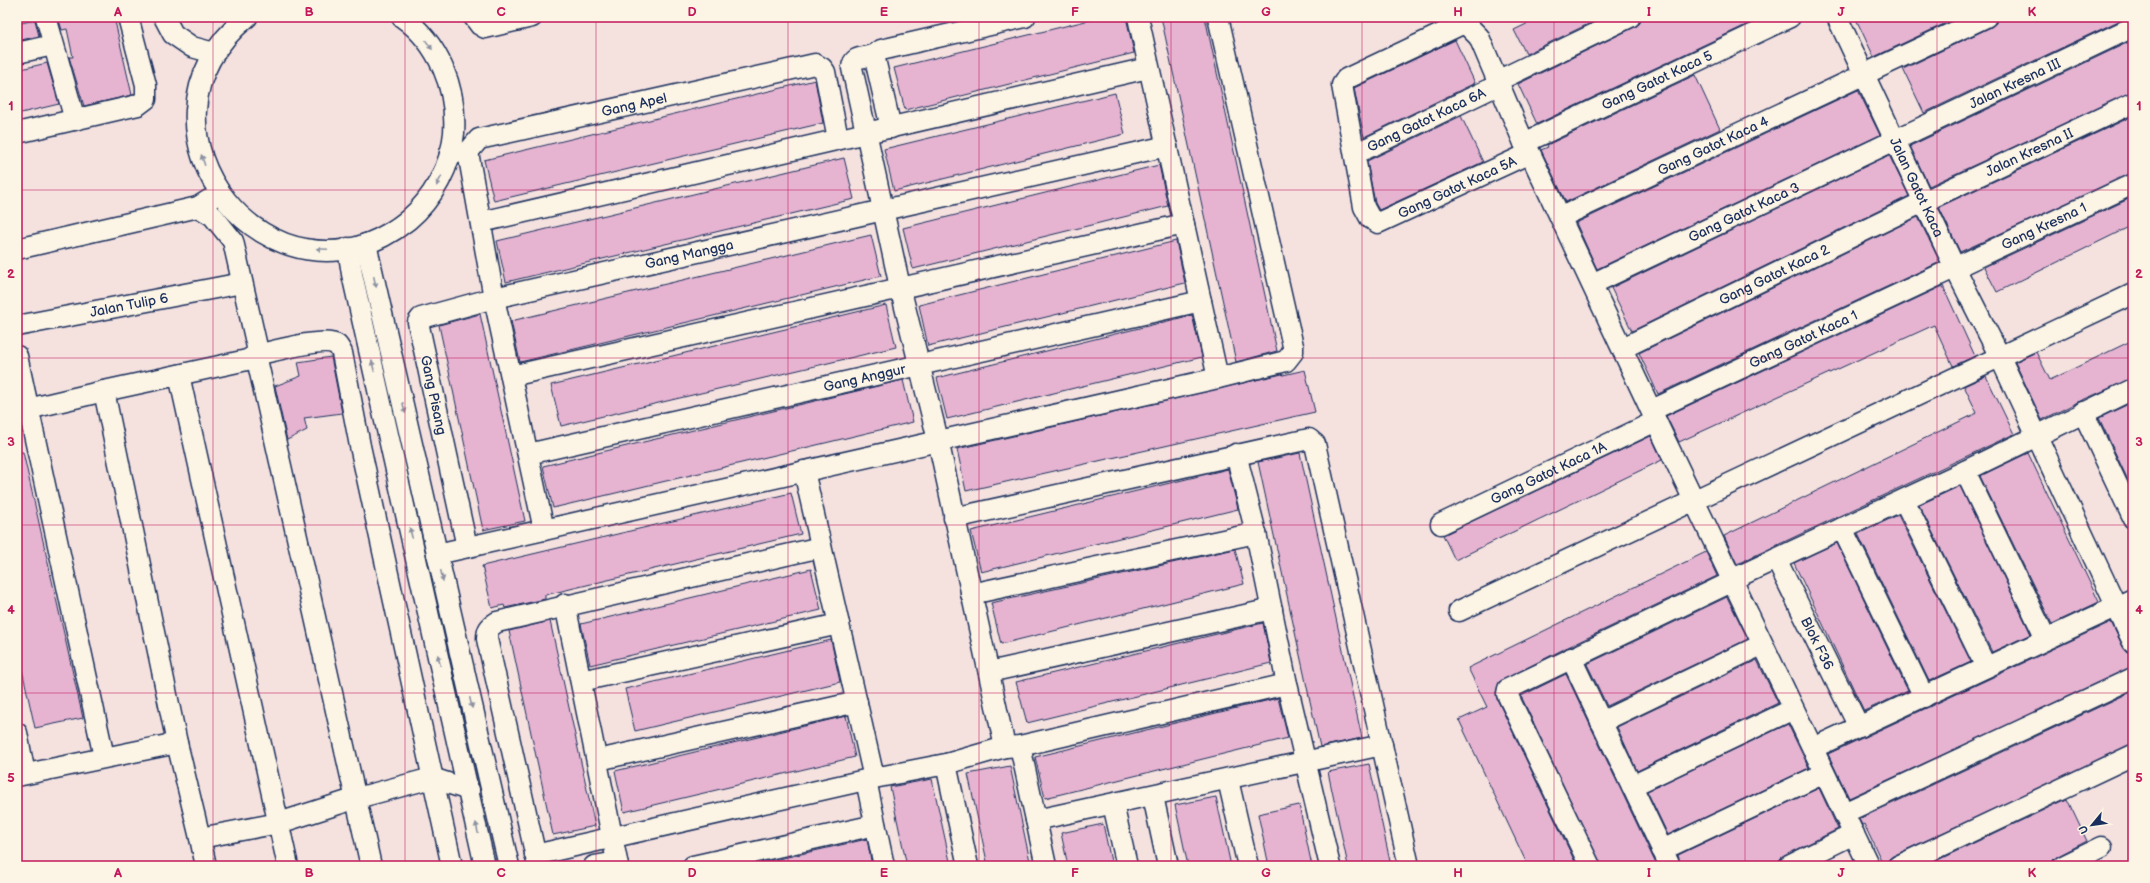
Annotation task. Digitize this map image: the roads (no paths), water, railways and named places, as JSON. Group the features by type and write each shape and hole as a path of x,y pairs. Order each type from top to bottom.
{"street":[{"path":"46,17 75,120"},
{"path":"17,132 138,105 146,99 146,86 128,17"},
{"path":"164,17 173,34 192,47 214,53"},
{"path":"247,17 224,38 214,53 200,88 196,124 202,160 219,193 244,221 276,240 293,246 311,249 357,246 399,227 413,216 436,187 459,153"},
{"path":"474,17 480,25 485,28 532,17"},
{"path":"1025,17 881,50 874,55 856,58 852,62 852,68 900,287 938,440 989,672 1036,820 1046,866"},
{"path":"1138,17 1148,68 1167,146 1218,378"},
{"path":"437,554 1218,378 1286,361 1293,352 1218,17"},
{"name":"Gang Gatot Kaca 6A","path":"1355,154 1630,17"},
{"name":"Gang Gatot Kaca 5","path":"1527,148 1790,17"},
{"name":"Jalan Gatot Kaca","path":"1837,17 1999,355 2115,607 2133,642"},
{"name":"Gang Gatot Kaca 4","path":"1561,217 1986,17"},
{"path":"405,18 431,47 448,80 459,153 481,222 494,298 544,530"},
{"path":"1355,154 1342,92 1342,85 1346,78 1462,24 1468,26 1479,37 1527,148 1694,500 1729,582 1813,748 1869,866"},
{"name":"Jalan Kresna III","path":"1896,140 2133,28"},
{"path":"17,54 53,46"},
{"path":"874,55 891,128"},
{"name":"Gang Apel","path":"459,153 479,139 815,64 822,68 824,72 838,139"},
{"path":"481,222 1148,68"},
{"name":"Jalan Kresna II","path":"1925,201 2133,104"},
{"name":"Gang Gatot Kaca 3","path":"1592,284 1896,140"},
{"name":"Gang Mangga","path":"494,298 1167,146"},
{"name":"Gang Gatot Kaca 5A","path":"1355,154 1364,207 1374,221 1378,223 1527,148"},
{"name":"Gang Kresna 1","path":"1956,268 2133,184"},
{"path":"17,249 198,207 219,193"},
{"name":"Gang Gatot Kaca 2","path":"1623,348 1925,201"},
{"path":"198,207 213,216 233,241 257,347 256,355 357,798 371,866"},
{"path":"511,376 1184,224"},
{"path":"357,246 390,441 485,866"},
{"path":"357,246 437,554 509,866"},
{"name":"Gang Gatot Kaca 1","path":"1654,416 1956,268"},
{"name":"Jalan Tulip 6","path":"17,326 242,283"},
{"path":"1459,611 1999,355 2133,294"},
{"name":"Gang Pisang","path":"467,547 418,322 421,318 494,298"},
{"name":"Gang Anggur","path":"528,454 1201,301"},
{"path":"28,409 247,360 256,355 314,343 329,342 337,345 342,353 360,446 402,642 452,866"},
{"path":"17,356 104,757"},
{"path":"178,375 288,866"},
{"path":"1590,866 1507,691 1511,686 1776,559 1965,471 2083,412 2133,389"},
{"path":"104,391 177,743 206,866"},
{"path":"2083,412 2133,518"},
{"name":"Gang Gatot Kaca 1A","path":"1441,524 1654,416"},
{"path":"954,518 1303,439 1309,439 1315,444 1409,866"},
{"path":"360,446 390,441"},
{"path":"1236,454 1256,533 1287,684 1307,763 1330,866"},
{"path":"804,471 857,702 870,779 875,825 884,866"},
{"path":"1965,471 2046,639"},
{"path":"1904,500 1986,667"},
{"path":"1842,528 1924,697"},
{"path":"971,594 1256,533"},
{"path":"821,547 565,604 496,622 487,630 487,639 493,672 536,860 613,837 870,779 946,764 1012,747 1287,684"},
{"name":"Blok F36","path":"1776,559 1859,727"},
{"path":"1813,748 2133,599"},
{"path":"565,604 598,760 617,864 594,866"},
{"path":"989,672 1272,609"},
{"path":"581,681 839,624"},
{"path":"402,642 433,633"},
{"path":"1601,722 1755,648"},
{"path":"1571,658 1666,858 1816,777"},
{"path":"466,679 493,672"},
{"path":"1844,813 2133,678"},
{"path":"598,760 857,702"},
{"path":"1632,786 1785,713"},
{"path":"17,733 21,775 177,743"},
{"path":"1036,820 1307,763 1382,745"},
{"path":"1898,866 2133,754"},
{"path":"946,764 968,866"},
{"path":"200,838 279,823 357,798 432,778 469,790"},
{"path":"1228,780 1248,866"},
{"path":"1153,796 1168,866"},
{"path":"1113,804 1127,866"},
{"path":"497,819 525,811"},
{"path":"693,866 875,825"},
{"path":"1789,866 1854,834"},
{"path":"2063,866 2102,847"}]}
